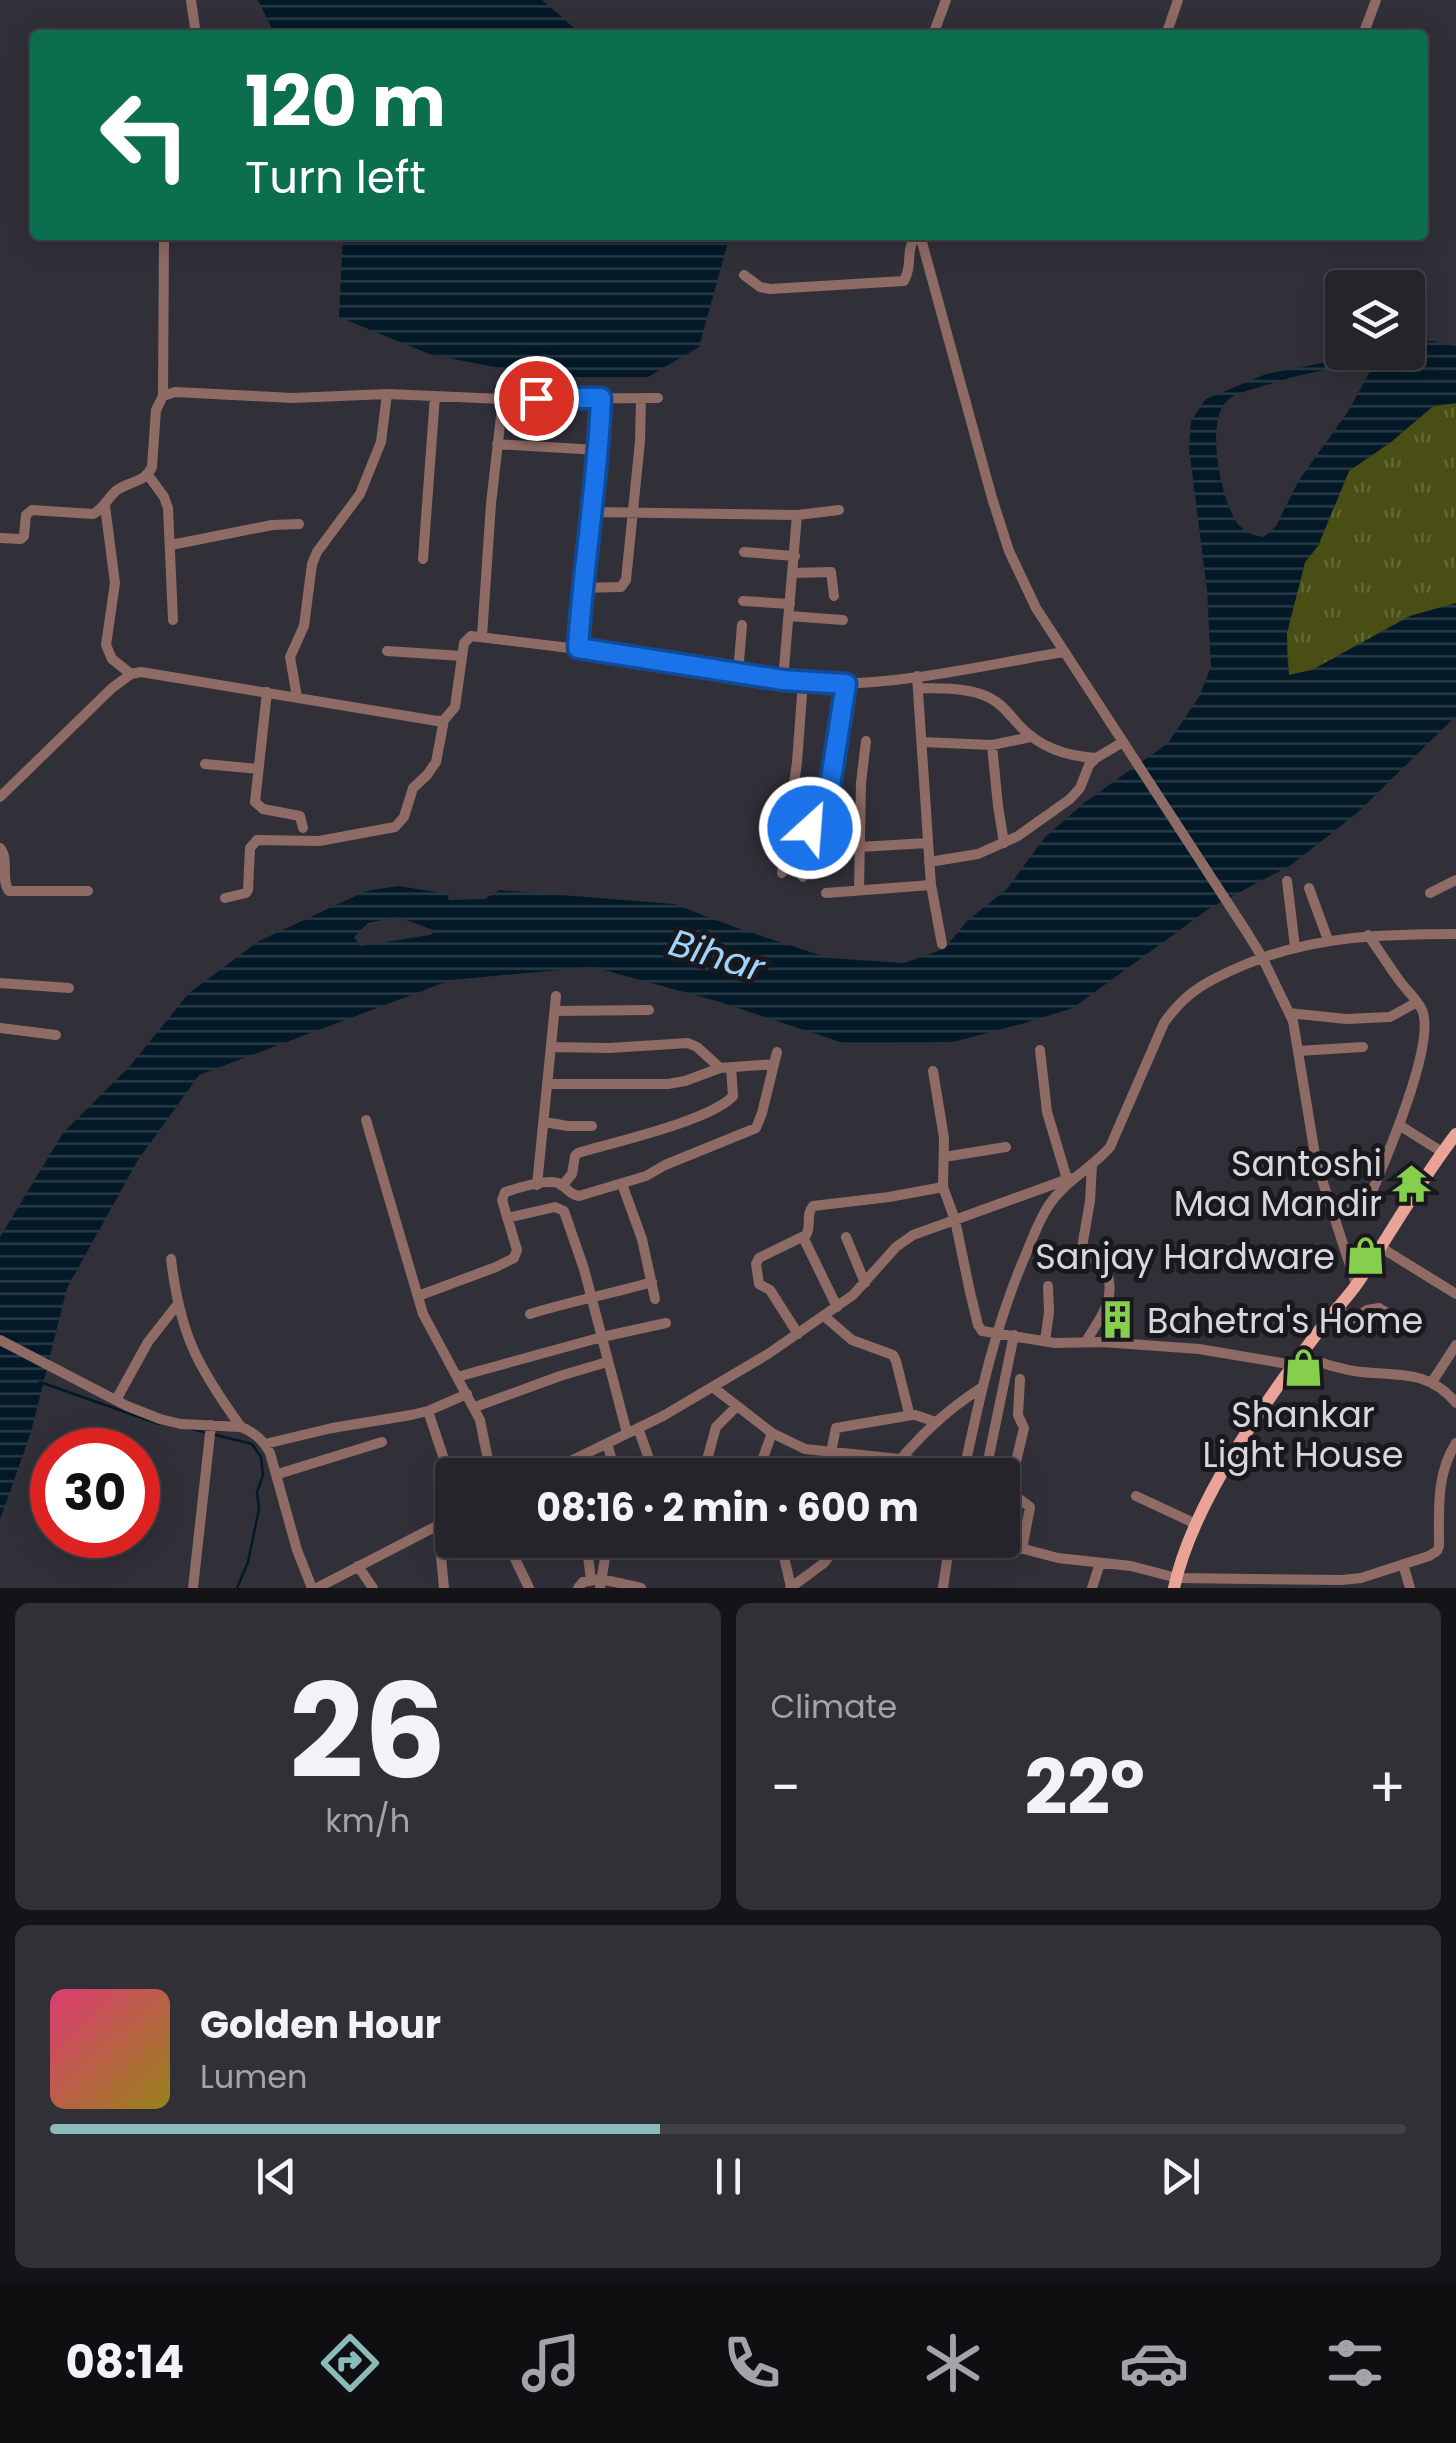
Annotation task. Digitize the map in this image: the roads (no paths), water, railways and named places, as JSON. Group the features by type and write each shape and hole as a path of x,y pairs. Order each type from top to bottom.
{"main road":[{"path":"1176,1583 1196,1524 1239,1446 1356,1284 1456,1134"}],"street":[{"path":"191,0 195,30"},
{"path":"935,30 946,0"},
{"path":"1168,30 1178,0"},
{"path":"1364,30 1376,0"},
{"path":"0,538 21,539 26,515 32,510 98,513 116,491 148,475 156,410 163,396 164,240"},
{"path":"744,275 770,289 904,282 910,270 909,246 914,240"},
{"path":"919,240 1004,536 1026,589 1246,931 1293,1021 1316,1161 1356,1284"},
{"path":"163,396 175,392 294,398 387,394 502,399 658,398"},
{"path":"298,697 290,656 304,626 312,564 360,494 381,442 387,394"},
{"path":"423,559 436,396"},
{"path":"578,648 601,398"},
{"path":"582,588 624,584 641,398"},
{"path":"482,636 502,399"},
{"path":"497,444 598,450"},
{"path":"148,475 166,501 173,620"},
{"path":"105,506 115,582 106,645 112,660 131,674 153,674 444,720"},
{"path":"592,512 797,515 839,510"},
{"path":"783,680 797,515"},
{"path":"171,546 298,524"},
{"path":"744,552 795,556"},
{"path":"793,573 832,572 834,596"},
{"path":"743,601 843,620"},
{"path":"738,673 742,625"},
{"path":"225,898 246,894 250,848 257,840 320,840 401,823 413,788 436,762 444,720 455,708 466,638 471,636 578,648 783,680 846,684 918,682 1063,652"},
{"path":"386,651 462,656"},
{"path":"0,796 131,674"},
{"path":"782,874 803,682"},
{"path":"918,682 986,696 1006,710 1031,737 1065,754 1096,758"},
{"path":"918,682 930,885 942,944"},
{"path":"803,877 810,828 826,811 846,684"},
{"path":"266,692 255,798 263,809 300,816 302,828"},
{"path":"922,742 992,745 1031,737"},
{"path":"858,890 866,741"},
{"path":"992,745 1004,843"},
{"path":"929,862 978,854 1004,843 1070,798 1096,758 1126,746"},
{"path":"205,764 258,770"},
{"path":"859,847 928,843"},
{"path":"0,848 5,854 8,892 88,891"},
{"path":"1287,880 1296,947"},
{"path":"1430,892 1456,880"},
{"path":"826,893 930,885"},
{"path":"1309,888 1328,940"},
{"path":"577,1458 714,1388 798,1334 837,1307 905,1240 1073,1177 1092,1165 1118,1134 1164,1024 1176,1006 1207,982 1262,957 1328,940 1368,935 1456,934"},
{"path":"1330,1204 1366,1204 1399,1125 1417,1070 1424,1030 1425,1018 1417,1002 1368,935"},
{"path":"0,982 68,988"},
{"path":"537,1184 556,996"},
{"path":"1289,1013 1346,1019 1390,1017 1417,1002"},
{"path":"554,1011 648,1010"},
{"path":"0,1028 56,1035"},
{"path":"551,1047 688,1043 725,1067 733,1092 728,1102 696,1117 578,1153 572,1174 562,1186"},
{"path":"1298,1051 1363,1047"},
{"path":"1040,1050 1047,1112 1073,1177"},
{"path":"418,1296 514,1258 516,1250 503,1194 552,1182 576,1197 646,1176 664,1164 756,1128 777,1052"},
{"path":"548,1084 668,1084 686,1082 725,1067 774,1064"},
{"path":"933,1071 943,1126 944,1186 982,1330 1068,1344 1102,1342 1199,1349 1422,1378 1447,1392 1456,1403"},
{"path":"366,1120 426,1324 474,1408 487,1458"},
{"path":"544,1122 592,1126"},
{"path":"1399,1125 1442,1152"},
{"path":"944,1157 1006,1148"},
{"path":"1085,1343 1111,1294 1107,1270 1081,1253 1092,1165"},
{"path":"966,1458 981,1388 1013,1282 1047,1207 1073,1177"},
{"path":"622,1184 637,1222 655,1299"},
{"path":"798,1334 770,1290 760,1284 756,1264 761,1256 803,1238 809,1230 809,1212 816,1205 890,1198 944,1186"},
{"path":"507,1218 562,1208 592,1298 607,1362 632,1431 648,1458"},
{"path":"846,1237 865,1282"},
{"path":"803,1238 837,1307"},
{"path":"1380,1246 1456,1294"},
{"path":"171,1259 177,1305 198,1364 241,1427"},
{"path":"530,1314 652,1282"},
{"path":"1045,1341 1048,1286"},
{"path":"116,1400 148,1342 177,1305"},
{"path":"1338,1308 1355,1318 1380,1308 1408,1326"},
{"path":"824,1316 852,1340 895,1358 912,1415"},
{"path":"457,1378 666,1322"},
{"path":"989,1458 1014,1335"},
{"path":"0,1340 160,1419 250,1430 266,1444 278,1474 297,1550 314,1588 435,1527"},
{"path":"1432,1382 1456,1345"},
{"path":"474,1408 607,1362"},
{"path":"1020,1379 1018,1415 1024,1428 1009,1491 1030,1508 1022,1549 1058,1558 1131,1566 1176,1583 1362,1578 1429,1556 1439,1546 1440,1485 1445,1462 1456,1443"},
{"path":"714,1388 772,1433 805,1449 892,1458"},
{"path":"901,1458 936,1422 981,1388"},
{"path":"266,1444 428,1411 466,1394"},
{"path":"708,1458 716,1427 737,1406"},
{"path":"428,1411 444,1458"},
{"path":"831,1452 836,1428 912,1415 936,1422"},
{"path":"193,1588 211,1426"},
{"path":"763,1458 772,1433"},
{"path":"278,1474 382,1442"},
{"path":"608,1443 612,1458"},
{"path":"1136,1496 1196,1524"},
{"path":"441,1558 444,1588"},
{"path":"514,1558 528,1588"},
{"path":"784,1558 791,1588 806,1583 828,1558"},
{"path":"944,1588 948,1558"},
{"path":"1092,1588 1100,1563"},
{"path":"1403,1564 1410,1588"},
{"path":"358,1566 373,1588"},
{"path":"578,1588 582,1582 641,1588"}],"water":[{"path":"258,0 542,0 574,30 273,30"},
{"path":"343,240 729,240 699,347 648,377 544,377 429,354 339,317"},
{"name":"Bihar","path":"1425,341 1456,346 1456,403 1433,406 1349,471 1318,546 1305,562 1287,633 1289,675 1312,670 1410,616 1456,603 1456,716 1356,814 1291,865 1210,908 1073,1008 953,1042 846,1044 720,1002 593,967 451,980 199,1075 138,1160 67,1288 32,1428 0,1520 0,1237 63,1133 130,1066 189,993 259,941 366,891 398,886 449,894 448,900 485,899 499,890 674,904 829,958 904,963 944,949 968,920 1007,889 1045,837 1084,803 1168,743 1200,695 1211,666 1207,590 1189,448 1191,421 1206,399 1266,374 1325,363 1327,370 1236,395 1221,410 1216,442 1226,498 1238,524 1253,535 1264,537 1276,526 1299,480 1347,413 1371,370 1425,370","holes":["398,917 436,931 360,946 354,937 368,923"]}],"waterway":[{"path":"40,1382 159,1424"},
{"path":"192,1429 208,1433"},
{"path":"216,1435 252,1444 261,1457 259,1509 248,1562 237,1588"}],"place":[{"name":"Santoshi Maa Mandir","path":"1412,1183"},
{"name":"Sanjay Hardware","path":"1365,1256"},
{"name":"Bahetra's Home","path":"1117,1320"},
{"name":"Shankar Light House","path":"1303,1367"}]}
